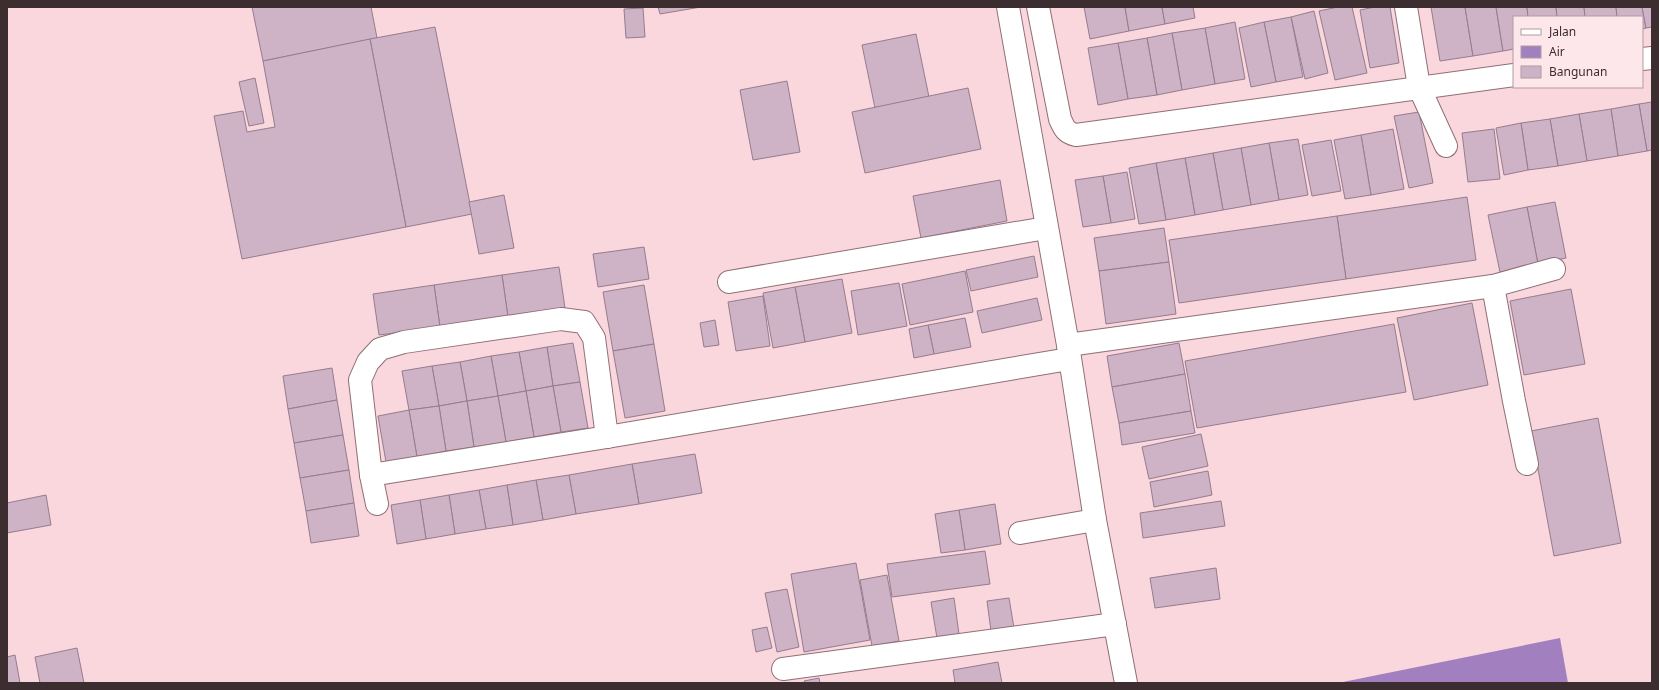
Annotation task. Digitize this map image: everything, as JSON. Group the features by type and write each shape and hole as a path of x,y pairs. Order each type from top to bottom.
{"street":[{"path":"1008,7 1069,352 1095,520 1126,683"},
{"path":"1038,7 1060,119 1069,134 1076,136 1419,87 1513,75"},
{"path":"1406,7 1419,87 1446,146"},
{"path":"729,282 1046,228"},
{"path":"371,475 607,437 1069,352 1492,286 1554,269"},
{"path":"1492,286 1527,464"},
{"path":"377,504 371,475 360,380 368,362 380,349 404,342 561,319 584,322 594,338 607,437"},
{"path":"1020,533 1095,520"},
{"path":"783,669 1115,624"}],"water":[{"path":"1560,638 1568,683 1338,683"}],"building":[{"path":"252,7 371,7 377,38 263,61"},
{"path":"658,7 701,7 660,14"},
{"path":"1084,7 1125,7 1129,31 1090,39"},
{"path":"1125,7 1162,7 1165,24 1129,31"},
{"path":"1162,7 1193,7 1195,18 1165,24"},
{"path":"1338,7 1352,7 1367,73 1335,80 1319,11"},
{"path":"1375,7 1390,7 1399,63 1370,68 1360,10"},
{"path":"1431,7 1465,7 1473,56 1440,61"},
{"path":"1465,7 1496,7 1503,51 1473,56"},
{"path":"1496,7 1527,7 1528,16 1513,16 1513,49 1503,51"},
{"path":"1527,7 1556,7 1557,16 1528,16"},
{"path":"1556,7 1584,7 1585,16 1557,16"},
{"path":"1584,7 1616,7 1617,16 1585,16"},
{"path":"1616,7 1642,7 1646,28 1643,29 1643,16 1617,16"},
{"path":"1642,7 1652,7 1652,27 1646,28"},
{"path":"643,8 645,37 626,38 624,9"},
{"path":"1314,11 1328,73 1305,79 1291,17"},
{"path":"1291,17 1303,77 1276,82 1264,22"},
{"path":"1235,22 1245,79 1215,84 1205,28"},
{"path":"1264,22 1276,82 1251,87 1239,28"},
{"path":"435,27 472,214 406,227 370,39"},
{"path":"1205,28 1215,84 1182,90 1172,33"},
{"path":"1172,33 1182,90 1157,95 1147,38"},
{"path":"916,34 929,97 875,108 862,45"},
{"path":"1147,38 1157,95 1128,99 1118,43"},
{"path":"370,39 406,227 242,259 214,116 243,111 247,132 275,127 263,61"},
{"path":"1118,43 1128,99 1098,105 1088,48"},
{"path":"255,78 264,123 249,126 239,82"},
{"path":"787,81 800,152 753,160 740,90"},
{"path":"968,88 981,149 865,173 852,112"},
{"path":"1652,102 1652,150 1647,151 1639,104"},
{"path":"1639,104 1647,151 1618,156 1611,109"},
{"path":"1611,109 1618,156 1587,161 1579,114"},
{"path":"1419,112 1433,183 1409,188 1394,116"},
{"path":"1579,114 1587,161 1558,166 1550,119"},
{"path":"1550,119 1558,166 1528,170 1521,123"},
{"path":"1521,123 1528,170 1504,175 1496,128"},
{"path":"1393,129 1404,189 1371,195 1361,135"},
{"path":"1494,129 1500,179 1468,182 1462,133"},
{"path":"1361,135 1371,195 1345,199 1334,140"},
{"path":"1298,139 1308,195 1279,200 1269,143"},
{"path":"1331,140 1341,191 1312,196 1302,145"},
{"path":"1269,143 1279,200 1251,205 1241,148"},
{"path":"1241,148 1251,205 1223,210 1213,153"},
{"path":"1213,153 1223,210 1195,215 1185,158"},
{"path":"1185,158 1195,215 1166,220 1156,163"},
{"path":"1156,163 1166,220 1139,224 1129,168"},
{"path":"1127,172 1135,219 1111,223 1103,176"},
{"path":"1103,176 1111,223 1083,227 1075,180"},
{"path":"1000,180 1007,221 921,238 913,196"},
{"path":"504,195 514,248 479,254 469,202"},
{"path":"1467,197 1476,260 1346,279 1337,216"},
{"path":"1555,202 1566,258 1538,264 1527,207"},
{"path":"1527,207 1538,264 1500,272 1488,215"},
{"path":"1337,216 1346,279 1179,303 1169,240"},
{"path":"1164,228 1169,262 1099,271 1094,238"},
{"path":"644,247 649,279 598,287 593,254"},
{"path":"1034,256 1038,277 971,291 966,270"},
{"path":"1169,262 1176,314 1106,324 1099,271"},
{"path":"559,267 565,308 508,317 502,275"},
{"path":"965,271 973,312 910,325 902,284"},
{"path":"502,275 508,317 440,327 434,285"},
{"path":"842,279 852,333 805,342 795,287"},
{"path":"899,283 907,326 858,335 851,291"},
{"path":"434,285 440,327 379,335 373,294"},
{"path":"644,285 654,344 613,351 603,292"},
{"path":"795,287 805,342 773,348 763,293"},
{"path":"1571,289 1585,364 1524,375 1510,301"},
{"path":"763,296 770,346 736,351 728,302"},
{"path":"1037,298 1042,320 982,333 977,311"},
{"path":"1472,303 1488,385 1414,400 1397,318"},
{"path":"965,318 971,347 934,354 928,325"},
{"path":"715,320 719,345 704,347 700,323"},
{"path":"1394,324 1406,392 1197,428 1185,361"},
{"path":"928,325 934,354 914,358 909,329"},
{"path":"573,343 580,382 553,386 547,347"},
{"path":"1179,343 1185,374 1112,387 1107,356"},
{"path":"654,344 665,411 625,418 613,351"},
{"path":"547,347 553,386 526,391 519,352"},
{"path":"519,352 526,391 498,396 491,356"},
{"path":"491,356 498,396 467,401 460,362"},
{"path":"460,362 467,401 439,406 432,366"},
{"path":"432,366 439,406 409,410 402,371"},
{"path":"332,368 337,400 288,409 283,376"},
{"path":"1185,374 1191,411 1119,423 1112,387"},
{"path":"580,382 588,428 561,432 553,386"},
{"path":"553,386 561,432 534,437 526,391"},
{"path":"526,391 534,437 506,442 498,396"},
{"path":"498,396 506,442 474,447 467,401"},
{"path":"337,400 343,435 294,443 288,409"},
{"path":"467,401 474,447 446,451 439,406"},
{"path":"439,406 446,451 417,457 409,410"},
{"path":"409,410 417,457 386,462 378,416"},
{"path":"1191,411 1195,433 1122,445 1119,423"},
{"path":"1598,418 1621,543 1554,556 1531,431"},
{"path":"1201,434 1208,466 1149,479 1142,447"},
{"path":"343,435 349,470 300,478 294,443"},
{"path":"695,454 702,493 639,504 632,464"},
{"path":"632,464 639,504 576,514 569,475"},
{"path":"349,470 354,503 306,511 300,478"},
{"path":"1208,471 1212,495 1154,507 1150,482"},
{"path":"569,475 576,514 543,520 536,480"},
{"path":"536,480 543,520 513,525 507,485"},
{"path":"507,485 513,525 486,529 479,490"},
{"path":"479,490 486,529 455,534 449,495"},
{"path":"46,495 51,525 7,533 7,503"},
{"path":"449,495 455,534 426,539 420,500"},
{"path":"420,500 426,539 397,544 391,505"},
{"path":"1221,501 1225,526 1143,538 1140,513"},
{"path":"354,503 359,536 311,543 306,511"},
{"path":"995,504 1001,544 965,550 959,510"},
{"path":"959,510 965,550 941,553 935,514"},
{"path":"985,551 990,584 892,597 887,564"},
{"path":"856,563 870,640 804,652 791,574"},
{"path":"1216,568 1220,599 1155,608 1150,578"},
{"path":"887,575 899,641 872,646 860,580"},
{"path":"787,589 799,647 777,652 765,593"},
{"path":"954,598 959,634 937,638 931,602"},
{"path":"1009,598 1014,628 991,631 987,601"},
{"path":"767,627 772,648 756,652 752,630"},
{"path":"77,648 84,683 40,683 35,657"},
{"path":"15,655 20,683 7,683 7,657"},
{"path":"998,662 1002,683 955,683 953,670"},
{"path":"819,678 820,683 805,683 804,681"}]}
